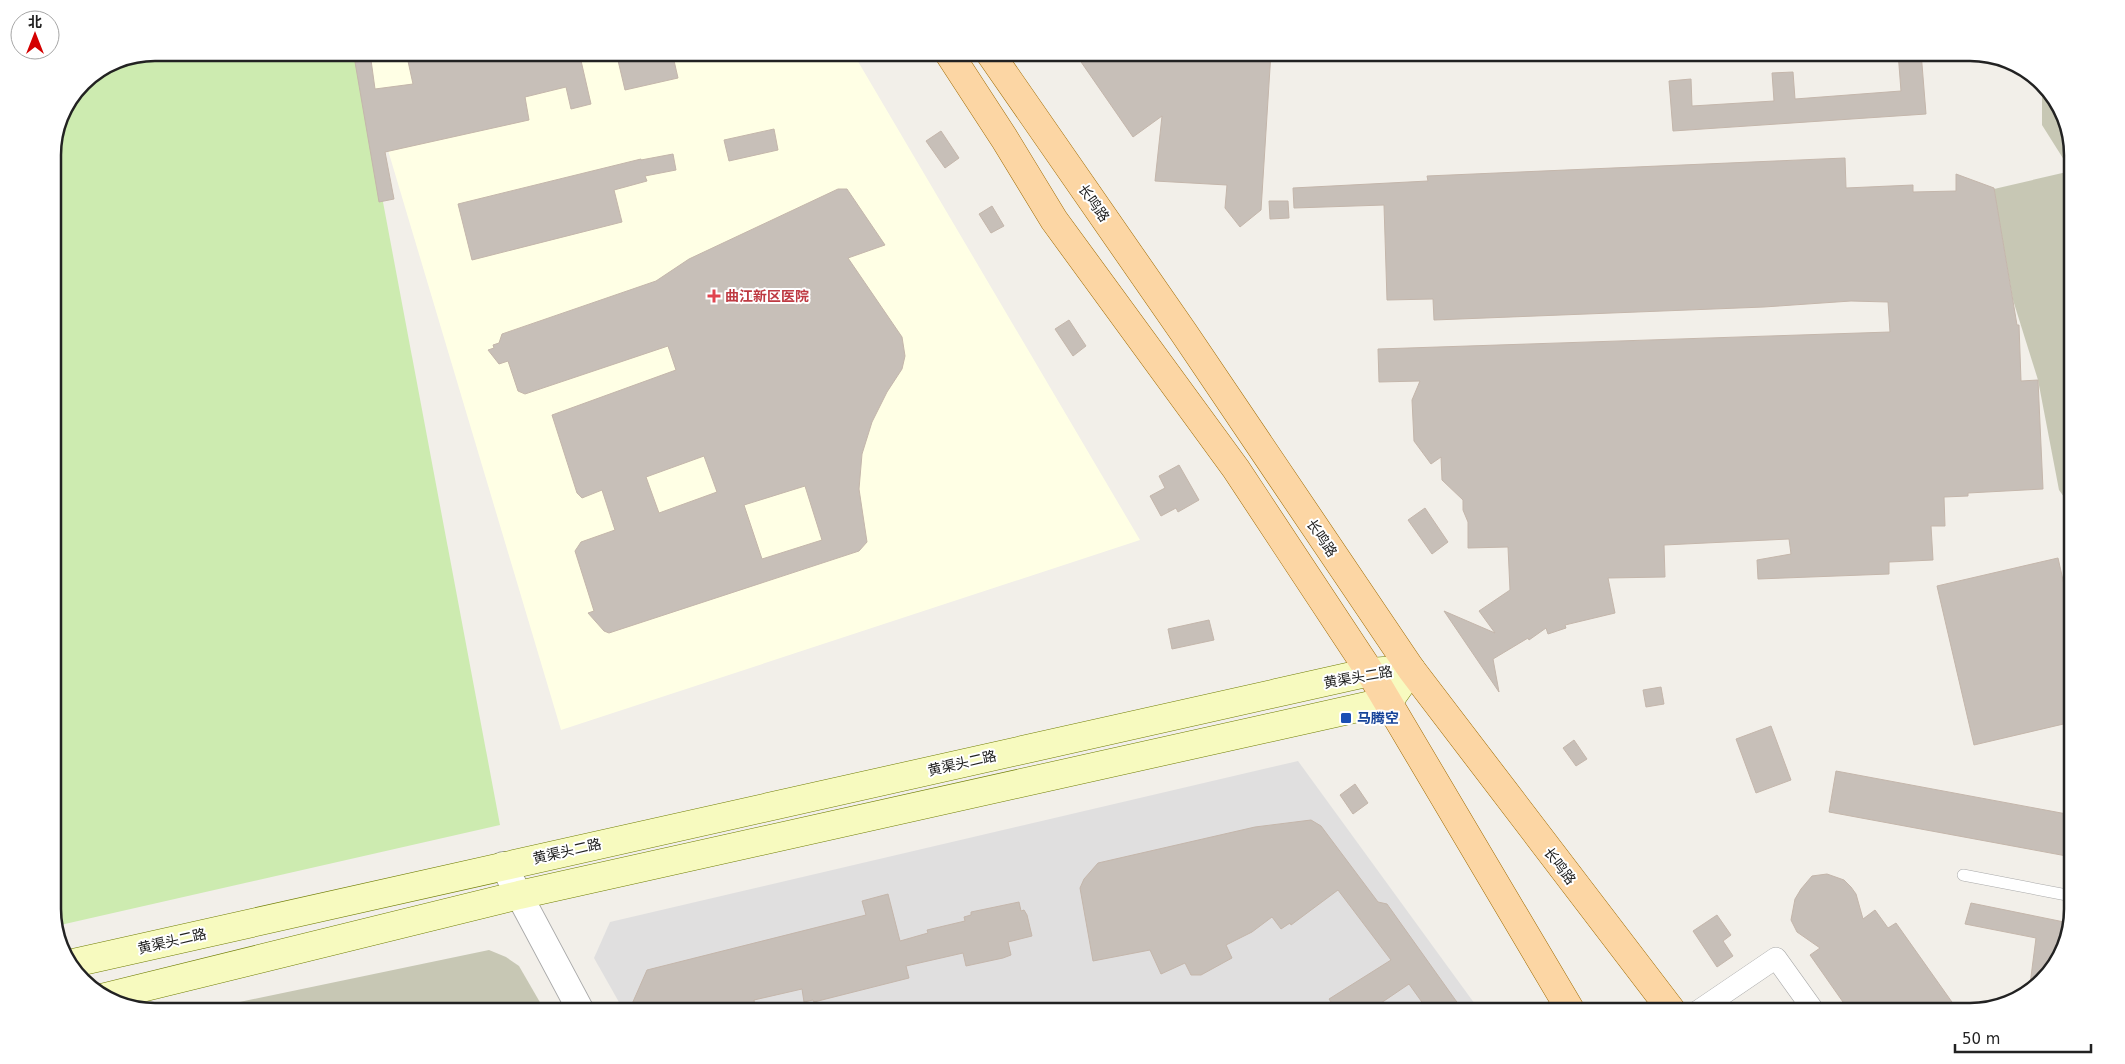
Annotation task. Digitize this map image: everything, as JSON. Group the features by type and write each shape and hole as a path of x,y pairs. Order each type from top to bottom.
{"main road":[{"path":"954,61 1054,220 1236,470 1389,701 1566,1003"},
{"name":"长鸣路","path":"995,61 1184,333 1411,669 1665,1003"},
{"name":"黄渠头二路","path":"78,962 503,865 1370,672 1411,669"},
{"name":"黄渠头二路","path":"117,994 519,895 1389,701 1411,669"}],"street":[{"path":"503,865 576,1003"},
{"path":"1711,1003 1776,958 1808,1003"}],"lane":[{"path":"1963,875 2064,894"}],"shaded area":[{"name":"曲江新区医院","path":"361,61 858,61 1140,540 561,730"},
{"path":"2042,96 2059,125 2064,149 2064,160 2042,125"},
{"path":"2064,173 2064,497 2059,490 2038,380 2013,300 1994,189"},
{"path":"1298,761 1474,1003 619,1003 594,958 610,922"},
{"path":"489,950 506,957 519,966 540,1003 235,1003"}],"green space":[{"path":"155,61 357,61 500,825 63,925 61,915 61,149 68,119 77,103 98,81 119,68 131,64"}],"building":[{"path":"371,61 375,89 413,84 408,61 581,61 591,104 571,109 566,87 525,97 529,120 385,152 394,199 379,202 355,62"},
{"path":"618,61 674,61 678,78 625,90"},
{"path":"1080,61 1270,61 1261,210 1240,227 1225,208 1227,185 1155,181 1162,116 1133,137"},
{"path":"1899,61 1922,61 1926,114 1673,131 1669,81 1691,79 1692,106 1774,101 1772,73 1793,72 1795,99 1901,91"},
{"path":"774,129 778,150 729,161 724,140"},
{"path":"941,131 959,158 945,168 926,141"},
{"path":"673,154 676,170 645,176 647,181 614,190 622,222 472,260 458,204 641,159"},
{"path":"1845,158 1846,188 1913,185 1913,192 1956,191 1956,174 1994,188 2017,325 2019,325 2021,381 2038,380 2043,489 1968,493 1968,496 1944,497 1945,526 1931,526 1933,560 1889,562 1889,574 1758,579 1757,560 1791,554 1789,539 1664,545 1665,577 1608,578 1615,613 1565,625 1566,628 1548,634 1546,628 1529,640 1528,638 1493,659 1499,692 1444,611 1495,633 1479,611 1510,590 1508,547 1468,548 1468,522 1463,510 1463,500 1442,480 1441,457 1431,464 1414,441 1412,400 1420,381 1379,382 1378,349 1890,332 1888,302 1851,301 1764,307 1434,320 1433,299 1387,300 1384,205 1294,208 1293,188 1428,181 1427,176"},
{"path":"838,189 847,189 885,245 848,258 902,337 905,356 902,369 887,392 872,422 862,454 859,489 867,542 859,551 609,633 604,631 588,613 594,611 575,551 581,542 615,530 602,490 582,498 577,493 552,415 676,370 668,346 525,394 518,391 508,361 499,364 488,350 494,348 493,345 499,343 502,334 656,281 689,259","holes":["704,456 717,492 659,513 646,477","805,486 822,540 762,559 744,505"]},
{"path":"1269,201 1288,201 1289,218 1270,219"},
{"path":"992,206 1004,226 991,233 979,214"},
{"path":"1069,320 1086,346 1073,356 1055,329"},
{"path":"1179,465 1199,500 1178,512 1176,508 1161,516 1150,496 1165,488 1159,476"},
{"path":"1425,508 1448,542 1432,554 1408,520"},
{"path":"2058,558 2064,585 2064,724 1974,745 1937,586"},
{"path":"1209,620 1214,640 1172,649 1168,629"},
{"path":"1661,687 1664,704 1646,707 1643,690"},
{"path":"1771,726 1791,780 1756,793 1736,739"},
{"path":"1574,740 1587,759 1576,766 1563,748"},
{"path":"1836,771 2064,814 2064,856 1829,812"},
{"path":"1355,784 1368,803 1353,814 1340,795"},
{"path":"1311,820 1321,826 1378,902 1387,904 1458,1003 1423,1003 1409,984 1381,1003 1330,1003 1331,1002 1329,999 1391,960 1338,890 1291,925 1290,923 1281,929 1272,917 1252,932 1226,945 1232,958 1201,975 1191,975 1185,963 1161,974 1150,950 1093,961 1080,888 1084,879 1098,863 1255,827"},
{"path":"1827,874 1844,880 1856,894 1863,919 1875,910 1888,928 1896,923 1953,1003 1844,1003 1810,955 1820,948 1797,932 1791,920 1795,899 1812,876"},
{"path":"888,894 900,941 928,933 927,930 965,921 964,917 971,915 971,912 1019,902 1021,911 1024,910 1027,915 1032,936 1008,942 1011,955 1003,958 966,966 963,953 906,966 909,978 814,1002 813,1000 804,1002 802,989 754,1000 754,1003 632,1003 647,970 866,915 862,901"},
{"path":"1971,903 2063,922 2059,939 2048,961 2031,980 2036,938 1965,924"},
{"path":"1717,915 1731,935 1723,941 1733,956 1717,967 1693,931"}],"place":[{"name":"曲江新区医院","path":"714,296"},
{"name":"马腾空","path":"1346,718"}]}
